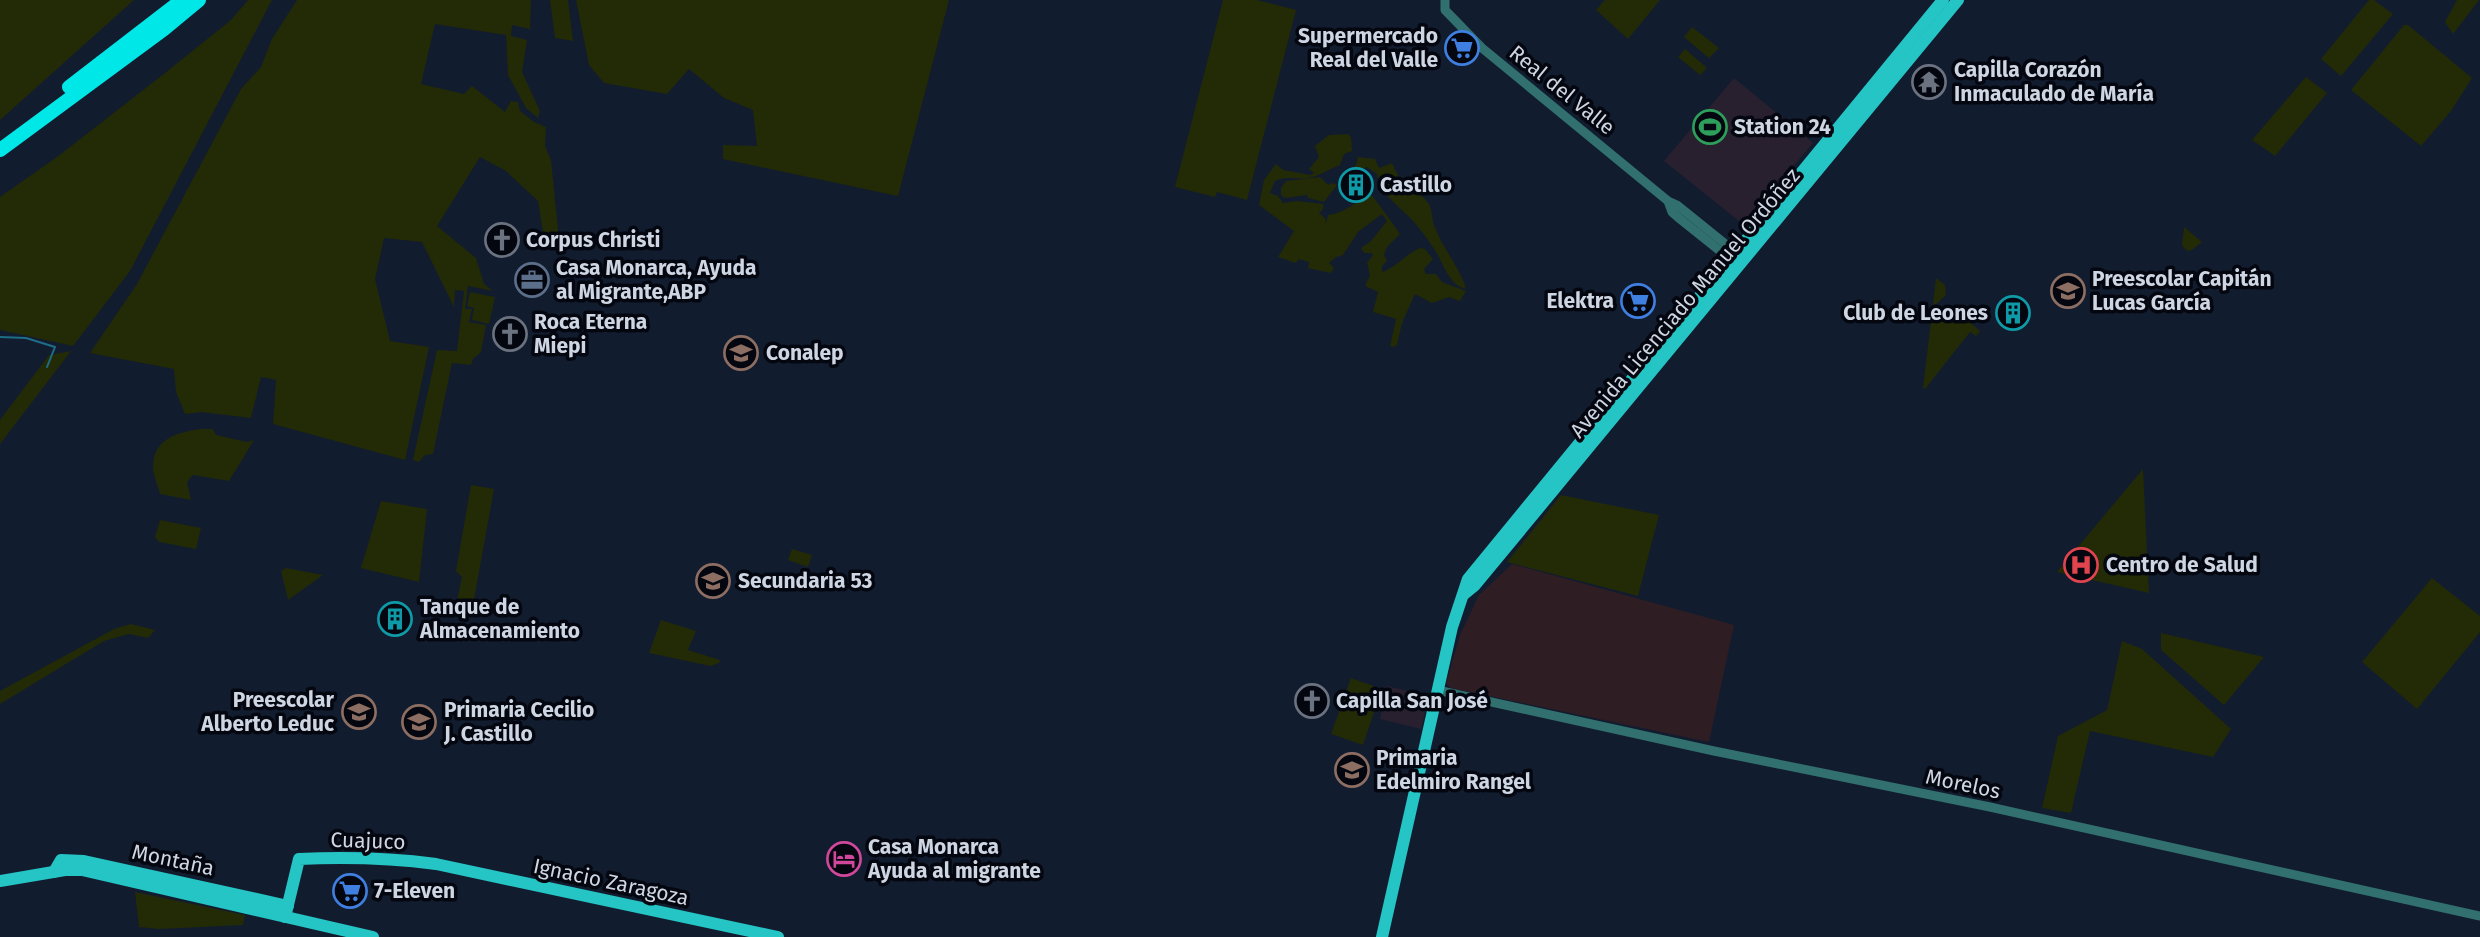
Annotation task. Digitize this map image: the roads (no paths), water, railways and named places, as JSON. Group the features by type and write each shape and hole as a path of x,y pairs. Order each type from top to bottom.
{"highway":[{"path":"0,138 182,0"},
{"path":"0,150 199,0"}],"main road":[{"name":"Avenida Licenciado Manuel Ordóñez","path":"1738,260 1790,205 1802,178 1824,146 1943,0"},
{"name":"Avenida Licenciado Manuel Ordóñez","path":"1382,937 1452,627 1468,579 1738,260 1802,178 1958,0"},
{"name":"Cuajuco","path":"287,912 299,859 342,857 436,864"},
{"name":"Montaña","path":"0,881 54,872 61,860 84,861 287,912 373,937"},
{"name":"Ignacio Zaragoza","path":"436,864 778,937"}],"street":[{"name":"Real del Valle","path":"1445,0 1445,10 1482,48 1668,201 1672,212 1710,237 1738,260"},
{"name":"Morelos","path":"1437,691 1990,807 2480,916"}],"waterway":[{"path":"0,337 26,338 55,347 47,367"}],"place":[{"name":"Supermercado Real del Valle","path":"1462,48"},
{"name":"Capilla Corazón Inmaculado de María","path":"1929,82"},
{"name":"Station 24","path":"1710,127"},
{"name":"Castillo","path":"1356,185"},
{"name":"Corpus Christi","path":"502,240"},
{"name":"Casa Monarca, Ayuda al Migrante,ABP","path":"532,280"},
{"name":"Preescolar Capitán Lucas García","path":"2068,291"},
{"name":"Elektra","path":"1638,301"},
{"name":"Club de Leones","path":"2013,313"},
{"name":"Roca Eterna Miepi","path":"510,334"},
{"name":"Conalep","path":"741,353"},
{"name":"Centro de Salud","path":"2081,565"},
{"name":"Secundaria 53","path":"713,581"},
{"name":"Tanque de Almacenamiento","path":"395,619"},
{"name":"Capilla San José","path":"1312,701"},
{"name":"Preescolar Alberto Leduc","path":"359,712"},
{"name":"Primaria Cecilio J. Castillo","path":"419,722"},
{"name":"Primaria Edelmiro Rangel","path":"1352,770"},
{"name":"Casa Monarca Ayuda al migrante","path":"844,859"},
{"name":"7-Eleven","path":"350,891"}]}
